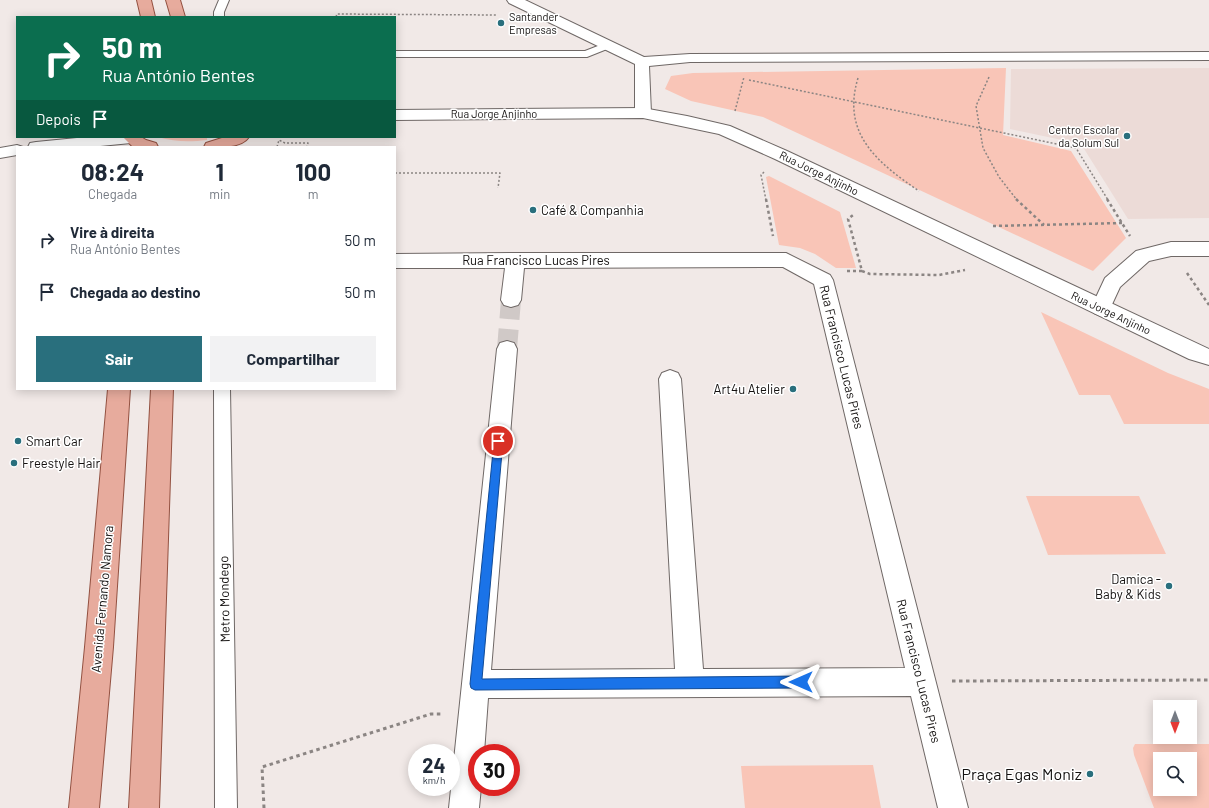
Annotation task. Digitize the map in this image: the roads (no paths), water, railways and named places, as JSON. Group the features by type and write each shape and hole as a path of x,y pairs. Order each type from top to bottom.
{"main road":[{"path":"144,0 148,16"},
{"path":"173,0 178,16"},
{"path":"219,144 238,138"},
{"name":"Avenida Fernando Namora","path":"84,808 99,647 119,390"},
{"path":"144,808 162,390"}],"street":[{"path":"514,0 642,62 690,58 1209,56"},
{"path":"642,62 643,114"},
{"name":"Rua Jorge Anjinho","path":"396,114 643,114 686,121 724,130 781,155 1196,353 1209,357"},
{"path":"0,139 16,137"},
{"path":"56,146 138,142"},
{"path":"0,153 16,150"},
{"path":"1101,308 1112,283 1143,256 1171,249 1209,249"},
{"path":"511,300 515,260"},
{"name":"Rua Francisco Lucas Pires","path":"396,261 786,260 823,280 953,808"},
{"path":"464,808 507,349"},
{"path":"670,379 690,683"},
{"path":"475,684 922,682"}],"lane":[{"path":"219,16 224,0"},
{"path":"396,54 587,54 608,45"},
{"name":"Metro Mondego","path":"222,390 226,808"}],"tunnel":[{"path":"507,349 511,300"}],"place":[{"name":"Santander Empresas","path":"501,23"},
{"name":"Centro Escolar da Solum Sul","path":"1127,136"},
{"name":"Café & Companhia","path":"533,210"},
{"name":"Art4u Atelier","path":"793,389"},
{"name":"Smart Car","path":"18,441"},
{"name":"Freestyle Hair","path":"14,463"},
{"name":"Damica - Baby & Kids","path":"1169,586"},
{"name":"Praça Egas Moniz","path":"1090,774"}]}
